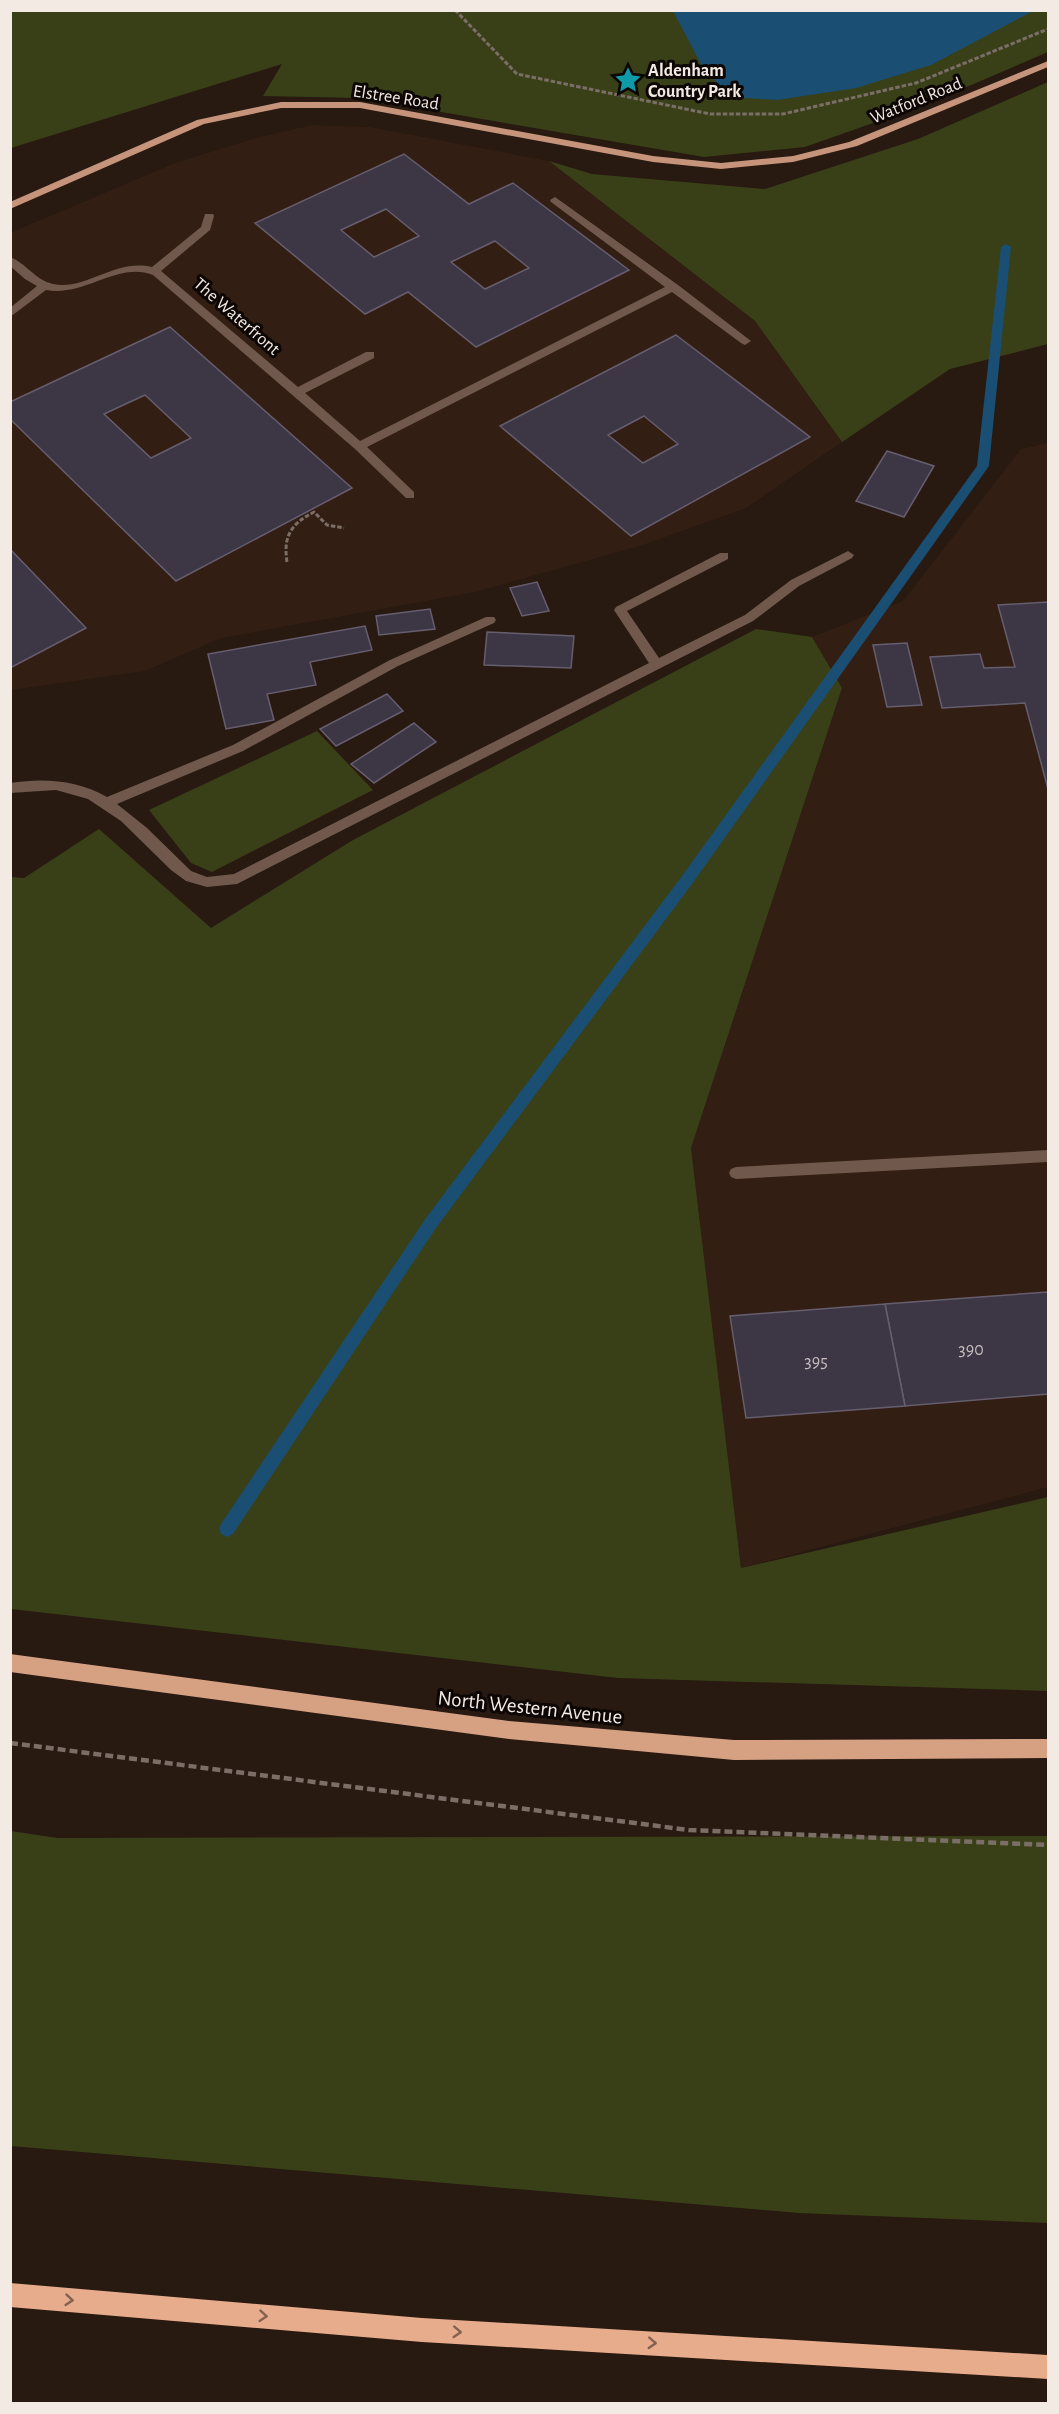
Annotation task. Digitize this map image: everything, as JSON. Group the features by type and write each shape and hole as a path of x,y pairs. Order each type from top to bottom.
{"highway":[{"name":"North Western Avenue","path":"10,1663 509,1730 734,1750 1048,1749"},
{"path":"10,2295 422,2330 1048,2367"}],"main road":[{"name":"Watford Road","path":"793,159 853,144 1048,64"},
{"name":"Elstree Road","path":"10,206 201,122 244,111 281,105 360,105 654,159 721,166 793,159"}],"lane":[{"path":"555,200 745,341"},
{"path":"10,260 33,280 66,289 136,267 154,271 206,228 209,216"},
{"name":"The Waterfront","path":"154,271 163,276 359,446 410,495"},
{"path":"10,314 45,285"},
{"path":"359,446 674,287"},
{"path":"297,392 370,355"},
{"path":"10,788 38,784 68,786 86,791 108,802 132,821 181,872 196,880 218,883 237,879 749,618 795,583 848,555"},
{"path":"657,664 620,610 724,556"},
{"path":"108,802 238,748 394,663 490,620"},
{"path":"736,1173 1048,1156"}],"path":[{"path":"455,10 517,74 710,114 783,114 916,83 1048,29"},
{"path":"287,562 284,543 291,526 299,519 314,512 327,525 344,528"},
{"path":"10,1743 689,1830 1048,1845"}],"shaded area":[{"path":"312,125 370,127 549,161 755,321 842,442 746,508 643,545 475,592 221,638 145,671 11,690 10,233 175,163 256,138"},
{"path":"1048,443 1048,1487 741,1568 691,1148 842,688 812,637 903,601 1021,449"}],"green space":[{"name":"Aldenham Country Park","path":"1048,10 1048,52 927,104 805,147 704,157 359,98 263,96 282,64 11,148 10,11"},
{"path":"1048,82 1048,344 950,369 842,442 755,321 549,161 592,174 765,189 918,139"},
{"path":"756,629 812,637 842,688 691,1148 741,1568 1048,1497 1048,1691 618,1678 11,1609 11,877 24,878 99,829 211,928 353,840"},
{"path":"317,731 373,790 212,872 191,863 149,810"},
{"path":"11,1831 57,1838 1048,1836 1048,2223 799,2213 11,2146"}],"water":[{"path":"673,11 1033,11 931,65 856,88 777,100 730,97 702,66"}],"building":[{"path":"404,154 469,204 513,183 629,270 476,347 408,292 365,314 255,223","holes":["386,209 419,236 374,257 341,230","495,241 529,268 485,289 451,262"]},
{"path":"170,327 352,488 176,581 10,419 10,402","holes":["145,395 191,438 151,458 104,414"]},
{"path":"676,335 810,437 631,536 500,426","holes":["644,416 678,444 643,463 608,435"]},
{"path":"887,451 934,466 904,517 856,501"},
{"path":"10,549 86,628 10,668"},
{"path":"537,582 549,611 522,616 510,588"},
{"path":"1048,602 1048,789 1025,703 942,708 930,657 980,654 984,668 1015,667 998,605"},
{"path":"430,609 435,629 379,635 376,616"},
{"path":"365,626 372,650 310,662 316,685 267,694 274,720 226,729 208,654"},
{"path":"487,632 574,636 571,668 484,665"},
{"path":"907,643 922,705 887,707 873,645"},
{"path":"387,694 403,711 336,746 320,729"},
{"path":"414,723 436,742 374,783 351,764"},
{"path":"1048,1292 1048,1394 905,1406 885,1304"},
{"path":"885,1304 905,1406 746,1418 730,1316"}],"waterway":[{"path":"227,1529 431,1223 687,880 983,466 1006,247"}],"place":[{"name":"Aldenham Country Park","path":"628,80"}]}
